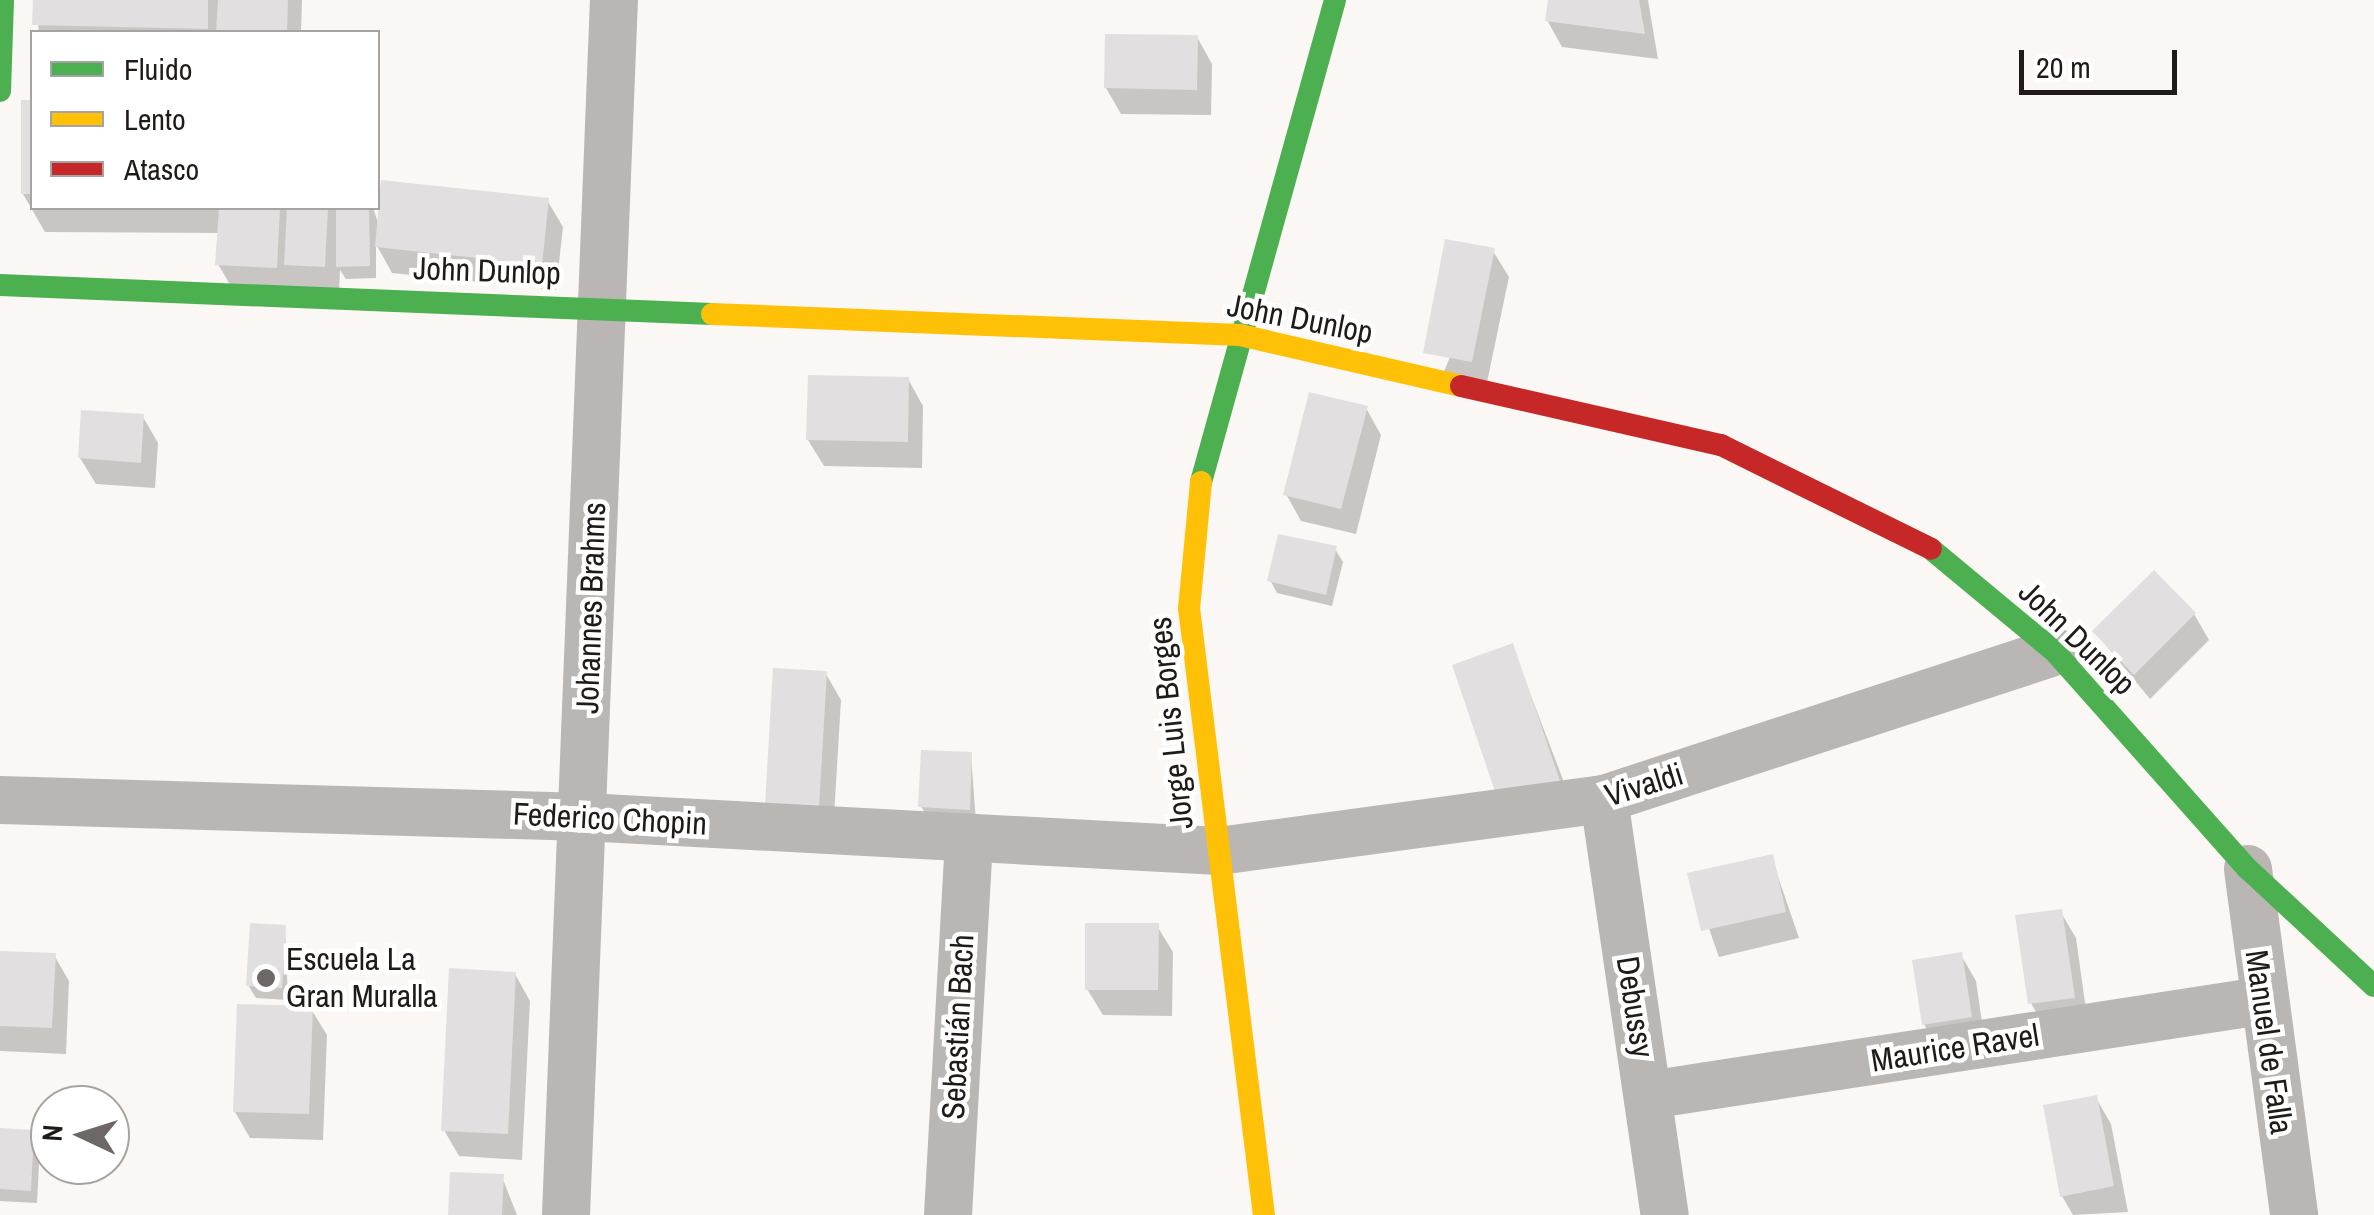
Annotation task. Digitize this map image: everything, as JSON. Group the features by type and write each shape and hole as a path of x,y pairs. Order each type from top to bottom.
{"street":[{"path":"0,91 3,0"},
{"name":"Johannes Brahms","path":"566,1215 614,0"},
{"name":"Jorge Luis Borges","path":"1264,1215 1189,608 1204,448 1240,336 1335,0"},
{"name":"John Dunlop","path":"0,285 1240,336 1721,445 1918,539 2054,652 2248,868 2374,986"},
{"name":"Vivaldi","path":"1218,850 1604,799 2054,652"},
{"name":"Debussy","path":"1604,799 1666,1215"},
{"name":"Federico Chopin","path":"0,800 584,817 1218,850"},
{"name":"Sebastián Bach","path":"948,1215 969,838"},
{"name":"Manuel de Falla","path":"2248,868 2261,1001 2294,1215"},
{"name":"Maurice Ravel","path":"1649,1096 2261,1001"}],"building":[{"path":"33,0 208,0 208,29 32,25"},
{"path":"218,0 288,0 287,30 216,30"},
{"path":"1548,0 1639,0 1645,34 1545,21"},
{"path":"1105,34 1198,35 1197,90 1104,88"},
{"path":"21,100 30,100 30,194 21,194"},
{"path":"381,180 549,198 542,265 375,247"},
{"path":"219,210 280,210 277,268 215,265"},
{"path":"287,210 328,210 325,267 284,265"},
{"path":"336,210 369,210 370,266 336,267"},
{"path":"1445,239 1495,248 1472,362 1423,353"},
{"path":"808,375 909,377 908,442 806,440"},
{"path":"1309,392 1368,406 1341,509 1283,495"},
{"path":"81,410 144,414 141,463 78,458"},
{"path":"1278,534 1337,546 1326,595 1267,581"},
{"path":"2154,570 2196,613 2134,675 2092,631"},
{"path":"1513,643 1561,784 1500,806 1452,665"},
{"path":"773,668 827,671 819,808 765,805"},
{"path":"921,750 972,752 970,810 918,807"},
{"path":"1773,854 1786,912 1701,931 1687,873"},
{"path":"2062,909 2075,998 2028,1004 2015,915"},
{"path":"250,923 286,925 282,988 246,986"},
{"path":"1085,923 1159,923 1158,990 1085,990"},
{"path":"0,951 56,953 52,1028 0,1026"},
{"path":"1962,952 1972,1017 1922,1025 1912,960"},
{"path":"449,968 516,972 508,1134 441,1131"},
{"path":"237,1004 313,1006 309,1114 233,1112"},
{"path":"2097,1095 2114,1186 2060,1197 2043,1105"},
{"path":"0,1128 30,1130 31,1191 0,1189"},
{"path":"450,1172 504,1174 502,1215 448,1215"}],"traffic: fast":[{"path":"0,91 3,0"},
{"path":"1201,482 1335,0"},
{"path":"0,285 712,314"},
{"path":"1931,549 2055,652 2248,869 2374,986"}],"traffic: slow":[{"path":"712,314 1240,335 1461,386"},
{"path":"1201,482 1189,608 1264,1215"}],"traffic: jam":[{"path":"1461,386 1721,445 1931,549"}],"place":[{"name":"Escuela La Gran Muralla","path":"266,978"}]}
